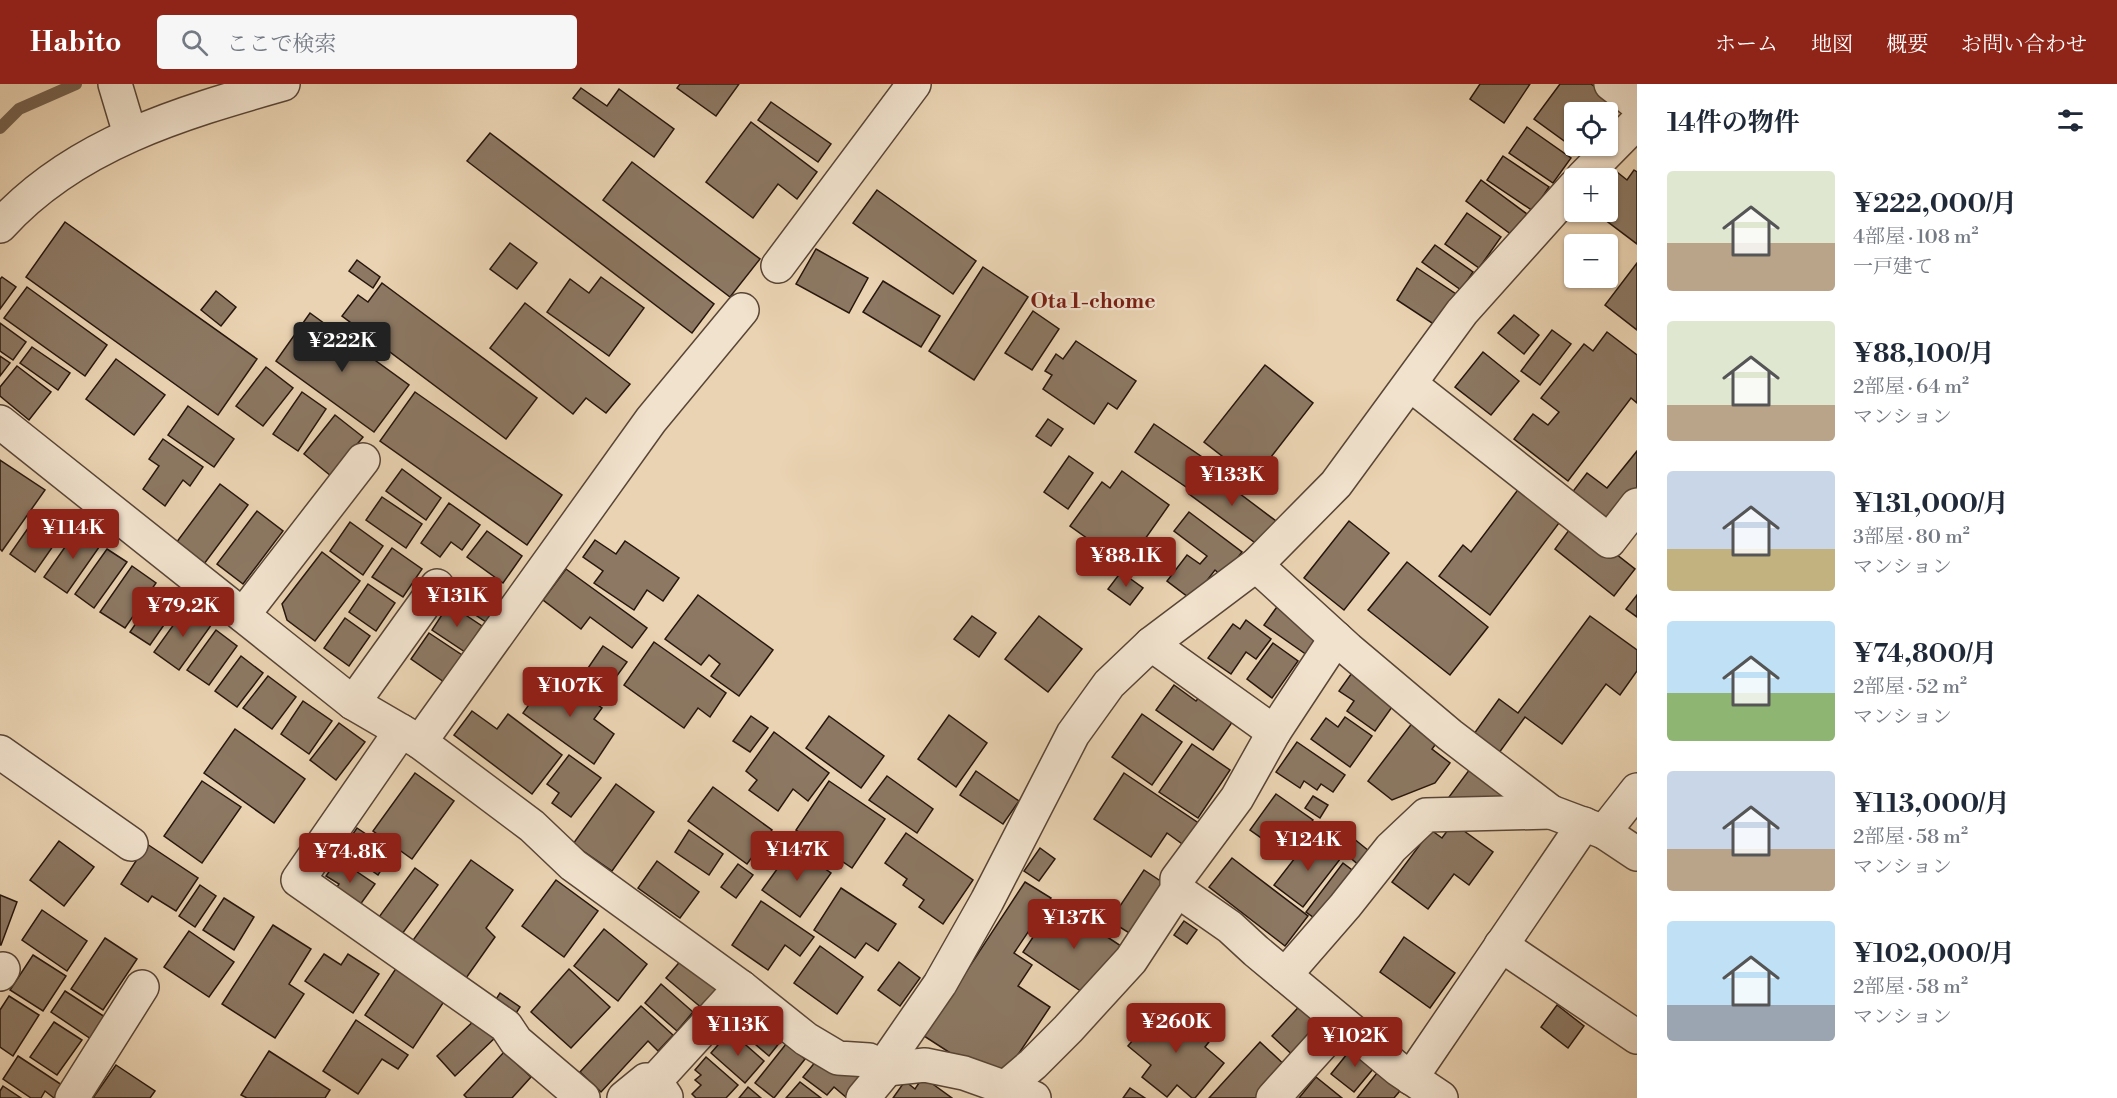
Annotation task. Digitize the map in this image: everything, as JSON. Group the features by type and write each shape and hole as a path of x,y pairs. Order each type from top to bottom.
{"street":[{"path":"0,226 48,183 95,152 130,134 224,101 283,84"},
{"path":"778,266 914,84"},
{"path":"1611,84 1637,104"},
{"path":"115,85 130,134"},
{"path":"1592,168 1637,122"},
{"path":"863,1098 887,1069 891,1055 940,984 987,901 1073,734 1109,684 1151,644 1256,565 1336,484 1462,312 1564,198"},
{"path":"583,1098 516,1041 506,1026 298,880 411,736 651,420 742,310"},
{"path":"1410,384 1609,541 1636,507"},
{"path":"0,422 353,703 411,736 532,826 573,865 741,987 806,1039 838,1058 868,1060 887,1069 925,1065 964,1073 1020,1093 1033,1064 1131,960 1177,890 1178,879 1237,798 1274,732 1336,638"},
{"path":"243,615 363,459"},
{"path":"1256,565 1336,638 1450,735 1551,812 1594,828 1637,854"},
{"path":"353,703 437,586"},
{"path":"1151,644 1274,732"},
{"path":"0,752 131,844"},
{"path":"1411,1078 1501,945 1594,828 1637,789"},
{"path":"1285,975 1345,906 1391,848 1426,815 1551,812"},
{"path":"1177,890 1230,927 1341,1023 1440,1098"},
{"path":"1501,945 1637,1037"},
{"path":"72,1098 142,987"},
{"path":"624,1098 646,1080 661,1089 741,987"},
{"path":"1273,1098 1341,1023"}],"building":[{"path":"680,84 739,84 716,116 677,88"},
{"path":"1480,84 1530,84 1504,123 1470,99"},
{"path":"1560,84 1591,84 1615,102 1564,102 1564,141 1534,119"},
{"path":"581,88 607,106 619,89 674,129 654,157 573,98"},
{"path":"771,102 831,144 818,162 758,120"},
{"path":"751,122 817,172 797,199 778,184 753,218 706,182"},
{"path":"1527,127 1564,153 1564,156 1571,158 1553,183 1509,153"},
{"path":"490,133 714,304 692,333 467,161"},
{"path":"1503,156 1549,187 1533,211 1487,180"},
{"path":"632,162 760,259 730,297 603,200"},
{"path":"1634,170 1637,172 1637,244 1608,222 1618,222 1618,173 1627,180"},
{"path":"1481,180 1527,214 1512,235 1466,201"},
{"path":"877,190 976,261 953,294 853,223"},
{"path":"1467,213 1501,237 1479,268 1445,244"},
{"path":"65,222 257,359 218,415 26,277"},
{"path":"510,243 537,263 517,289 490,269"},
{"path":"1435,245 1473,272 1461,290 1422,262"},
{"path":"816,249 868,278 849,313 796,284"},
{"path":"357,260 380,277 373,288 349,271"},
{"path":"1637,263 1637,330 1605,305"},
{"path":"983,267 1028,297 974,380 929,351"},
{"path":"1417,268 1456,294 1435,325 1397,300"},
{"path":"2,277 16,287 0,309 0,279"},
{"path":"601,277 644,308 609,356 547,312 570,279 589,293"},
{"path":"883,281 940,316 921,347 863,312"},
{"path":"382,283 537,398 506,439 342,316 358,295 368,302"},
{"path":"27,287 107,345 85,376 4,318"},
{"path":"216,291 236,307 221,326 201,310"},
{"path":"525,303 630,384 606,413 586,398 573,414 490,348"},
{"path":"1033,311 1059,329 1032,370 1005,353"},
{"path":"310,313 409,385 374,432 276,361"},
{"path":"1514,315 1539,335 1524,354 1498,333"},
{"path":"0,323 26,342 13,360 0,351"},
{"path":"1552,330 1571,344 1540,385 1521,371"},
{"path":"1607,332 1637,355 1637,403 1631,398 1568,481 1514,439 1533,414 1548,425 1559,412 1541,398 1584,344 1593,351"},
{"path":"1076,341 1136,381 1117,409 1108,403 1094,424 1043,389 1052,375 1045,371 1056,354 1063,359"},
{"path":"32,347 70,373 58,390 20,363"},
{"path":"1483,352 1519,381 1491,415 1455,387"},
{"path":"0,356 10,363 0,376"},
{"path":"116,359 165,395 134,435 86,399"},
{"path":"1265,365 1313,403 1253,480 1204,442"},
{"path":"17,366 51,392 29,420 0,396 0,387"},
{"path":"266,367 293,388 263,426 236,406"},
{"path":"302,392 326,409 298,451 273,434"},
{"path":"415,392 562,495 527,545 380,441"},
{"path":"188,406 234,439 214,467 168,435"},
{"path":"335,415 363,437 331,476 304,454"},
{"path":"1048,419 1063,429 1051,446 1036,436"},
{"path":"1154,424 1205,459 1186,487 1135,452"},
{"path":"163,439 203,467 190,486 183,480 165,506 143,489 159,466 149,459"},
{"path":"1637,451 1637,491 1610,525 1571,494 1587,473 1607,488"},
{"path":"1069,456 1093,473 1068,509 1044,492"},
{"path":"0,460 45,490 2,551 0,549"},
{"path":"402,469 441,498 426,520 386,491"},
{"path":"1207,469 1276,521 1258,545 1189,494"},
{"path":"1122,471 1169,505 1126,566 1070,526 1102,482 1110,488"},
{"path":"220,484 248,505 204,564 176,543"},
{"path":"1520,487 1562,519 1490,615 1439,576 1463,545 1471,552"},
{"path":"382,497 422,524 406,548 366,520"},
{"path":"449,503 480,525 462,550 451,542 440,557 421,543"},
{"path":"40,511 65,529 35,572 10,554"},
{"path":"257,511 283,531 243,584 217,564"},
{"path":"1189,512 1242,552 1223,577 1215,570 1192,600 1167,581 1187,555 1200,564 1207,556 1174,531"},
{"path":"1349,521 1389,553 1344,610 1304,578"},
{"path":"350,522 383,546 363,575 330,551"},
{"path":"1575,522 1635,569 1614,596 1555,549"},
{"path":"79,527 102,543 67,593 44,577"},
{"path":"487,531 522,556 503,583 467,557"},
{"path":"595,540 616,554 625,541 679,578 663,601 647,590 634,610 594,583 603,571 583,557"},
{"path":"392,548 422,569 403,597 372,577"},
{"path":"107,549 127,562 94,608 75,594"},
{"path":"322,552 360,581 315,641 287,620 282,604"},
{"path":"1407,562 1488,627 1450,675 1368,610"},
{"path":"132,566 156,583 125,628 100,612"},
{"path":"566,569 647,628 632,648 590,617 581,629 543,600"},
{"path":"1121,572 1143,588 1130,605 1108,589"},
{"path":"466,581 499,603 486,622 453,600"},
{"path":"368,584 395,603 376,631 349,612"},
{"path":"160,588 180,602 150,645 130,632"},
{"path":"698,595 773,650 739,696 711,676 720,664 709,655 701,665 665,639"},
{"path":"1637,595 1637,617 1626,609"},
{"path":"449,604 482,626 465,652 432,630"},
{"path":"1279,604 1321,633 1307,655 1264,625"},
{"path":"187,606 212,624 179,670 154,652"},
{"path":"972,616 996,633 979,657 954,639"},
{"path":"1039,616 1082,649 1048,692 1005,659"},
{"path":"1590,616 1637,650 1637,671 1620,695 1606,684 1562,744 1525,717 1496,757 1471,738 1499,699 1518,713"},
{"path":"345,618 370,636 349,666 324,648"},
{"path":"1246,620 1271,639 1256,659 1246,652 1231,674 1208,658 1233,624 1240,629"},
{"path":"216,630 237,646 209,685 187,670"},
{"path":"429,633 462,655 444,682 411,659"},
{"path":"654,642 726,693 710,717 698,708 684,728 624,685"},
{"path":"1273,643 1298,661 1272,698 1247,679"},
{"path":"603,646 627,662 611,684 588,668"},
{"path":"241,656 263,673 237,707 215,691"},
{"path":"1354,670 1397,700 1375,731 1347,711 1354,701 1339,691"},
{"path":"552,672 602,708 594,719 614,734 594,764 523,713"},
{"path":"268,676 296,697 272,729 243,708"},
{"path":"1174,685 1196,701 1202,694 1235,718 1213,750 1156,710"},
{"path":"303,701 332,721 309,754 281,734"},
{"path":"472,711 497,729 508,714 562,755 532,794 454,735"},
{"path":"1142,714 1182,742 1152,785 1112,757"},
{"path":"949,715 987,743 956,787 918,759"},
{"path":"751,716 768,728 750,752 733,741"},
{"path":"829,716 884,756 861,788 806,748"},
{"path":"1345,717 1372,736 1350,767 1311,739 1326,718 1338,727"},
{"path":"1413,722 1438,741 1432,749 1450,763 1435,783 1392,800 1368,781"},
{"path":"339,723 365,742 336,780 310,760"},
{"path":"235,729 305,779 274,823 204,773"},
{"path":"774,732 829,773 808,801 793,789 778,811 749,790 757,780 746,771"},
{"path":"1297,742 1345,775 1333,792 1321,784 1317,790 1304,781 1300,788 1276,772"},
{"path":"1192,744 1230,770 1198,818 1159,792"},
{"path":"569,755 601,778 571,817 552,803 559,793 547,784"},
{"path":"1476,761 1517,791 1507,806 1462,807 1449,797"},
{"path":"976,771 1019,801 1003,824 960,795"},
{"path":"415,773 454,801 412,859 373,831"},
{"path":"1124,773 1200,824 1185,846 1167,833 1151,857 1094,819"},
{"path":"887,776 933,809 917,833 869,800"},
{"path":"202,781 241,807 202,863 164,836"},
{"path":"829,781 885,819 852,868 796,830"},
{"path":"616,784 654,812 612,871 573,844"},
{"path":"713,787 772,830 747,864 688,821"},
{"path":"1276,794 1313,820 1287,856 1250,830"},
{"path":"1313,796 1328,805 1320,818 1305,808"},
{"path":"1453,823 1493,852 1469,885 1454,874 1428,909 1392,882 1431,830 1442,838"},
{"path":"357,828 393,852 378,875 342,850"},
{"path":"689,830 723,854 709,875 675,852"},
{"path":"906,833 973,880 943,924 919,907 924,900 903,885 907,879 885,863"},
{"path":"1348,834 1374,855 1362,868 1338,847"},
{"path":"1312,836 1341,858 1303,907 1274,885"},
{"path":"59,841 94,867 64,906 30,880"},
{"path":"147,844 198,878 176,911 152,896 148,902 121,884"},
{"path":"793,847 831,873 800,917 762,890"},
{"path":"1040,848 1055,859 1039,881 1024,871"},
{"path":"1232,858 1308,916 1285,946 1209,887"},
{"path":"338,859 375,884 357,909 333,893 339,884 326,876"},
{"path":"471,860 513,890 486,928 495,937 464,981 411,943"},
{"path":"657,861 699,892 680,918 638,888"},
{"path":"1343,863 1360,876 1324,925 1306,912"},
{"path":"738,864 753,875 736,898 721,887"},
{"path":"415,868 438,885 402,934 379,917"},
{"path":"1144,870 1168,886 1134,936 1110,921"},
{"path":"556,880 598,911 564,957 522,926"},
{"path":"1025,882 1051,898 1014,953 1032,965 1018,986 1050,1007 1007,1071 958,1058 924,1036"},
{"path":"200,885 216,896 195,927 179,916"},
{"path":"841,888 896,924 878,951 866,943 855,958 814,930"},
{"path":"0,895 17,902 1,945 0,945"},
{"path":"224,898 254,917 234,950 203,930"},
{"path":"761,901 814,937 800,956 785,945 768,970 732,945"},
{"path":"1056,903 1124,948 1091,998 1023,952"},
{"path":"42,910 87,941 67,971 22,940"},
{"path":"1184,921 1197,930 1187,944 1174,935"},
{"path":"273,925 311,949 289,984 304,994 275,1038 222,1004"},
{"path":"604,929 647,964 618,1001 574,966"},
{"path":"189,931 234,962 209,997 164,967"},
{"path":"1404,937 1455,973 1430,1008 1380,972"},
{"path":"105,938 137,959 103,1010 71,989"},
{"path":"820,946 863,977 837,1014 794,983"},
{"path":"324,954 341,965 348,954 379,974 353,1013 305,981"},
{"path":"33,955 66,976 43,1011 10,990"},
{"path":"683,958 720,989 703,1009 666,978"},
{"path":"899,962 920,978 900,1006 878,990"},
{"path":"397,967 445,1000 413,1048 365,1015"},
{"path":"569,969 610,1007 571,1048 531,1012"},
{"path":"661,984 693,1012 677,1031 645,1003"},
{"path":"65,991 105,1017 91,1039 51,1012"},
{"path":"500,993 520,1007 511,1021 491,1007"},
{"path":"9,996 39,1015 13,1056 0,1047 0,1010"},
{"path":"1306,999 1332,1022 1298,1060 1272,1036"},
{"path":"1557,1005 1584,1026 1568,1048 1541,1027"},
{"path":"641,1006 673,1035 658,1051 648,1041 601,1092 580,1072"},
{"path":"1161,1007 1174,1017 1179,1011 1212,1038 1205,1047 1224,1063 1195,1098 1177,1085 1167,1097 1142,1077 1151,1065 1128,1046"},
{"path":"751,1008 784,1037 769,1056 735,1027"},
{"path":"480,1015 498,1035 455,1076 437,1056"},
{"path":"356,1020 408,1055 398,1069 382,1059 358,1094 323,1071"},
{"path":"54,1022 82,1040 57,1075 30,1057"},
{"path":"730,1031 764,1061 745,1083 711,1053"},
{"path":"1260,1042 1289,1069 1263,1098 1209,1098"},
{"path":"786,1044 805,1059 774,1098 755,1083"},
{"path":"1355,1044 1378,1063 1354,1092 1331,1074"},
{"path":"269,1051 330,1090 325,1098 247,1098 241,1095"},
{"path":"504,1052 531,1077 512,1098 467,1098 464,1095"},
{"path":"821,1055 864,1076 847,1098 834,1087 827,1095 803,1077"},
{"path":"18,1056 62,1085 54,1098 45,1091 41,1098 31,1098 3,1079"},
{"path":"706,1057 738,1085 726,1098 696,1098 692,1094 701,1085 695,1080 701,1075 695,1070"},
{"path":"116,1065 155,1091 150,1098 93,1098"},
{"path":"1381,1068 1404,1086 1394,1098 1357,1098"},
{"path":"923,1077 952,1098 893,1098 905,1081 915,1089"},
{"path":"1316,1077 1342,1098 1299,1098"},
{"path":"800,1082 821,1098 786,1098"},
{"path":"3,1086 21,1098 0,1098"},
{"path":"748,1087 761,1098 739,1098"},
{"path":"1130,1088 1145,1098 1123,1098"}],"waterway":[{"path":"0,128 19,109 76,84"}],"district":[{"name":"Ota 1-chome","path":"1093,301"}]}
